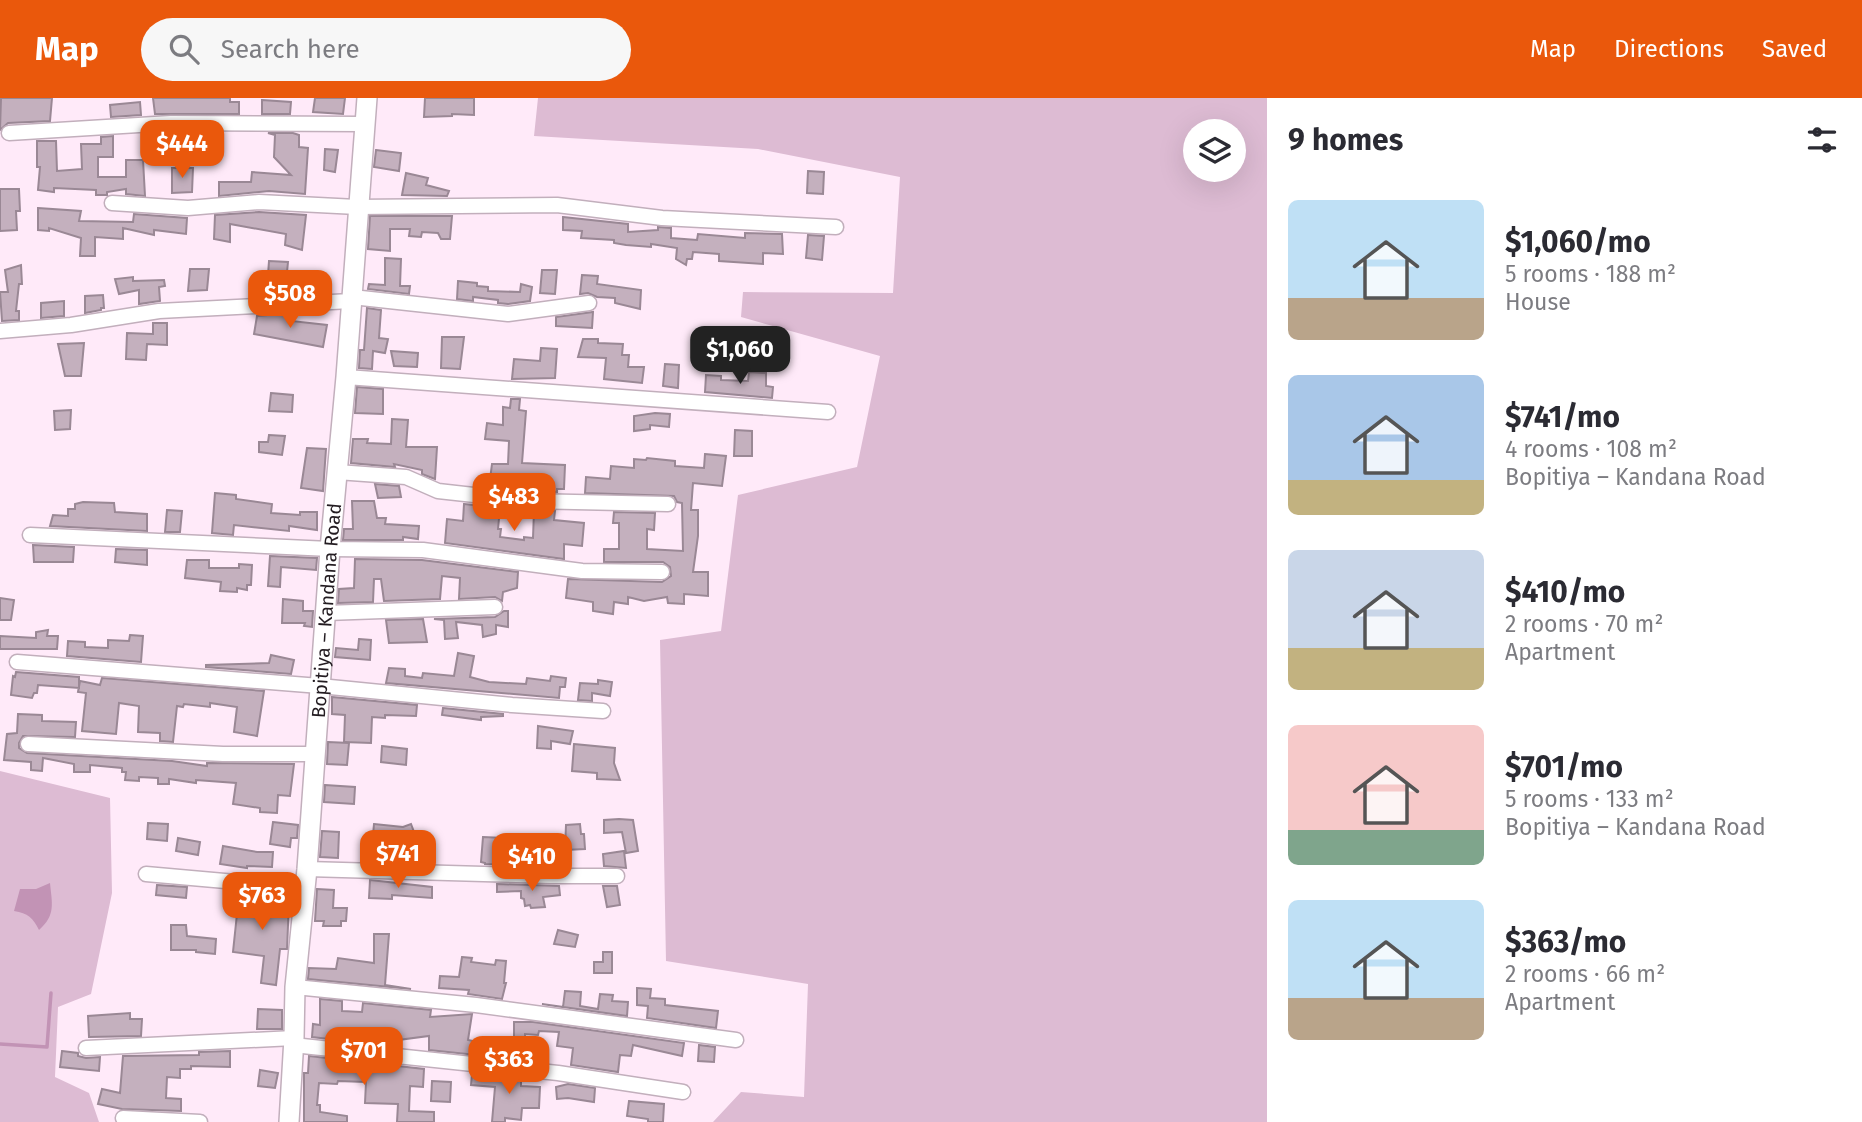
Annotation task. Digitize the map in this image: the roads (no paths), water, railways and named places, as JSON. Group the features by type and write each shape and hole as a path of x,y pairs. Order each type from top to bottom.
{"street":[{"name":"Bopitiya – Kandana Road","path":"289,1122 295,987 306,878 367,98"},
{"path":"9,133 171,123 364,124"},
{"path":"112,203 188,208 259,202 357,207 557,205 662,218 836,227"},
{"path":"0,331 71,325 159,311 352,299 508,314 589,303"},
{"path":"346,377 828,412"},
{"path":"337,471 405,477 438,492 528,501 668,504"},
{"path":"30,535 330,549 423,550 582,571 662,572"},
{"path":"327,612 495,607"},
{"path":"17,663 603,711"},
{"path":"28,744 223,754 315,754"},
{"path":"146,874 306,878 617,876"},
{"path":"295,987 476,1005 736,1040"},
{"path":"86,1048 293,1042 558,1073 683,1092"},
{"path":"123,1118 200,1122"}],"waterway":[{"path":"0,1044 47,1047 51,993"}]}
